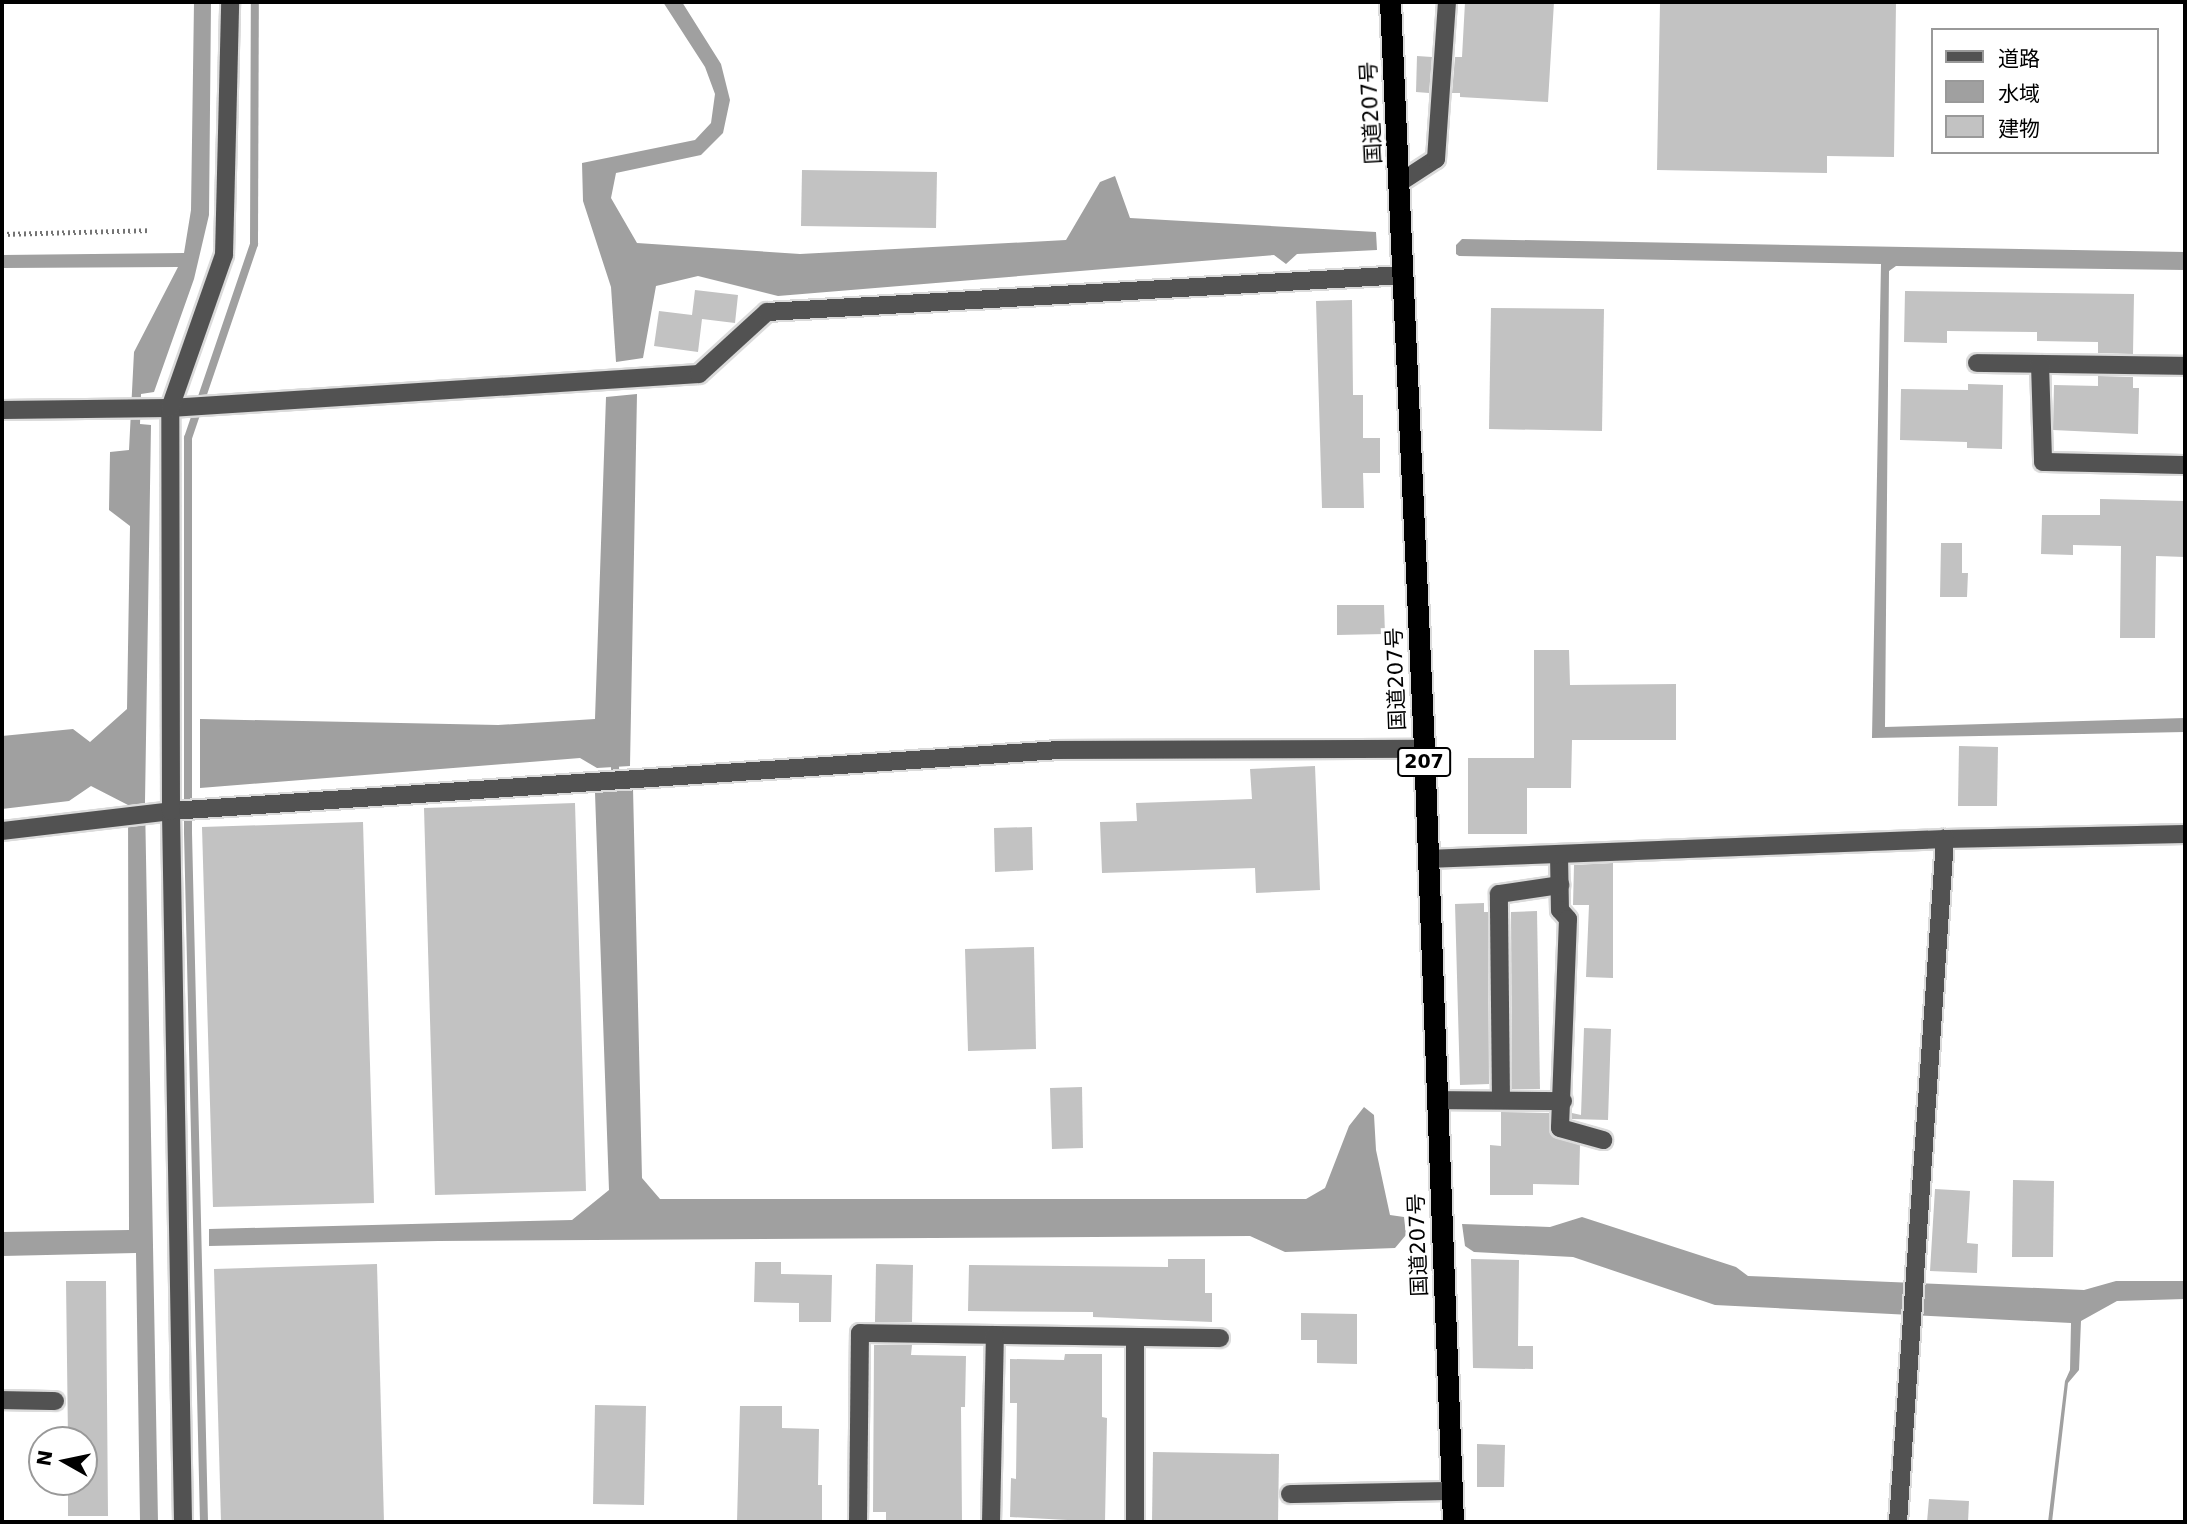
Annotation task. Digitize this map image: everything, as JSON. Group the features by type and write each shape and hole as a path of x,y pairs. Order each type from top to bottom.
{"highway":[{"name":"国道207号","path":"1390,2 1424,750 1453,1522"}],"street":[{"path":"183,1522 162,812 178,408 223,255 230,2"},
{"path":"1399,183 1436,159 1447,2"},
{"path":"2,410 178,408 699,374 767,312 1404,275"},
{"path":"1977,363 2185,366"},
{"path":"2040,364 2043,462 2185,465"},
{"path":"2,831 199,809 604,779 1059,750 1424,750"},
{"path":"1427,859 1945,839 2185,834"},
{"path":"1898,1522 1945,839"},
{"path":"1559,854 1560,910 1568,919 1560,1128 1604,1140"},
{"path":"1501,1100 1499,894 1560,885"},
{"path":"1437,1100 1563,1101"},
{"path":"858,1522 860,1333 1220,1338"},
{"path":"991,1522 995,1335"},
{"path":"1135,1337 1135,1522"},
{"path":"2,1400 55,1401"},
{"path":"1290,1494 1451,1492"}],"path":[{"path":"2,234 150,230"}],"water":[{"path":"194,2 211,2 209,215 194,279 154,392 141,394 140,424 151,425 145,802 158,1522 140,1522 136,1253 2,1256 2,1232 129,1230 128,805 91,786 69,801 2,809 2,736 73,729 90,742 127,709 130,526 109,510 110,452 129,450 134,352 178,267 2,268 2,255 184,253 191,210"},
{"path":"663,2 682,2 721,64 730,100 723,133 701,155 616,173 611,198 637,243 800,254 1066,240 1100,182 1115,176 1130,218 1376,232 1377,250 1297,254 1286,264 1274,255 778,296 698,276 656,286 643,358 616,362 611,287 583,201 582,163 695,140 711,123 715,94 705,67"},
{"path":"1462,239 2185,252 2185,270 1896,266 1889,271 1885,727 2185,718 2185,732 1872,738 1881,264 1459,256 1456,254 1456,245"},
{"path":"637,394 630,766 597,768 580,758 200,788 200,719 498,725 595,719 606,397"},
{"path":"633,788 642,1178 660,1199 1306,1199 1325,1188 1349,1126 1364,1107 1374,1115 1376,1150 1390,1215 1404,1217 1406,1235 1395,1248 1285,1252 1250,1236 438,1241 209,1246 209,1229 572,1220 609,1190 595,793"},
{"path":"1582,1217 1736,1267 1748,1276 2084,1290 2116,1281 2185,1281 2185,1299 2117,1301 2081,1321 2079,1370 2068,1383 2052,1522 2048,1522 2065,1381 2070,1370 2071,1323 1715,1305 1573,1257 1474,1252 1465,1246 1462,1224 1550,1227"}],"building":[{"path":"1465,2 1554,2 1548,102 1460,97 1460,93 1452,93 1455,57 1462,57"},
{"path":"1660,2 1896,2 1894,157 1827,156 1827,173 1657,170"},
{"path":"1417,56 1432,57 1429,93 1416,92"},
{"path":"802,170 937,172 936,228 801,226"},
{"path":"695,290 738,295 735,323 702,319 698,352 654,346 659,311 692,315"},
{"path":"1905,291 2134,294 2133,354 2098,353 2098,342 2037,341 2037,332 1947,331 1947,343 1904,342"},
{"path":"1352,300 1353,395 1363,395 1363,438 1380,438 1380,473 1363,473 1364,508 1322,508 1316,301"},
{"path":"1491,308 1604,309 1602,431 1489,429"},
{"path":"2098,376 2133,377 2133,388 2139,388 2138,434 2053,430 2054,385 2098,386"},
{"path":"1968,384 2003,385 2002,449 1967,448 1967,442 1900,440 1901,389 1968,390"},
{"path":"2100,499 2185,501 2185,557 2156,556 2155,638 2120,638 2121,546 2073,545 2073,555 2041,554 2042,515 2100,515"},
{"path":"1941,543 1962,543 1962,573 1968,573 1967,597 1940,597"},
{"path":"1337,605 1384,605 1385,634 1337,635"},
{"path":"1534,650 1569,650 1570,685 1676,684 1676,740 1572,740 1571,788 1527,788 1527,834 1468,834 1468,758 1534,758"},
{"path":"1959,746 1998,747 1997,806 1958,806"},
{"path":"1315,766 1320,890 1256,893 1255,868 1102,873 1100,822 1137,821 1136,803 1252,799 1250,769"},
{"path":"575,803 586,1191 435,1195 424,808"},
{"path":"363,822 374,1203 213,1207 202,827"},
{"path":"1032,827 1033,870 995,872 994,828"},
{"path":"1613,863 1613,978 1586,977 1589,905 1573,905 1574,865"},
{"path":"1484,903 1484,912 1488,912 1489,1084 1460,1085 1455,904"},
{"path":"1537,911 1540,1089 1512,1089 1511,912"},
{"path":"1034,947 1036,1049 968,1051 965,949"},
{"path":"1584,1028 1611,1029 1608,1120 1572,1119 1572,1113 1581,1115"},
{"path":"1082,1087 1083,1148 1052,1149 1050,1088"},
{"path":"1501,1112 1549,1113 1552,1136 1580,1145 1579,1185 1533,1184 1533,1195 1490,1195 1490,1145 1501,1146"},
{"path":"2013,1180 2054,1181 2053,1257 2012,1257"},
{"path":"1935,1189 1970,1191 1967,1243 1978,1244 1977,1273 1930,1271"},
{"path":"1168,1259 1205,1259 1205,1293 1212,1293 1212,1322 1093,1317 1093,1312 968,1311 969,1265 1168,1267"},
{"path":"1471,1259 1519,1260 1518,1346 1533,1346 1533,1369 1473,1368"},
{"path":"755,1262 781,1262 781,1274 832,1275 831,1322 799,1322 799,1303 754,1302"},
{"path":"377,1264 384,1522 221,1522 214,1269"},
{"path":"876,1264 913,1265 912,1322 875,1322"},
{"path":"66,1281 106,1281 108,1516 68,1516 68,1496 98,1496 98,1426 68,1426"},
{"path":"1301,1313 1357,1314 1357,1364 1317,1363 1317,1340 1301,1340"},
{"path":"874,1345 912,1345 911,1355 966,1356 965,1407 961,1407 962,1522 886,1522 886,1512 873,1512"},
{"path":"1065,1354 1102,1354 1102,1417 1107,1418 1105,1522 1010,1517 1011,1478 1016,1479 1017,1403 1010,1403 1010,1359 1064,1360"},
{"path":"595,1405 646,1406 644,1505 593,1504"},
{"path":"740,1406 782,1406 782,1428 819,1429 818,1485 822,1485 822,1522 737,1522"},
{"path":"1477,1444 1505,1445 1504,1487 1477,1487"},
{"path":"1153,1452 1279,1454 1278,1522 1152,1522"},
{"path":"1929,1499 1969,1501 1968,1522 1927,1522"}],"waterway":[{"path":"204,1522 188,832 188,438 254,244 255,2"},
{"path":"615,767 616,790"}]}
